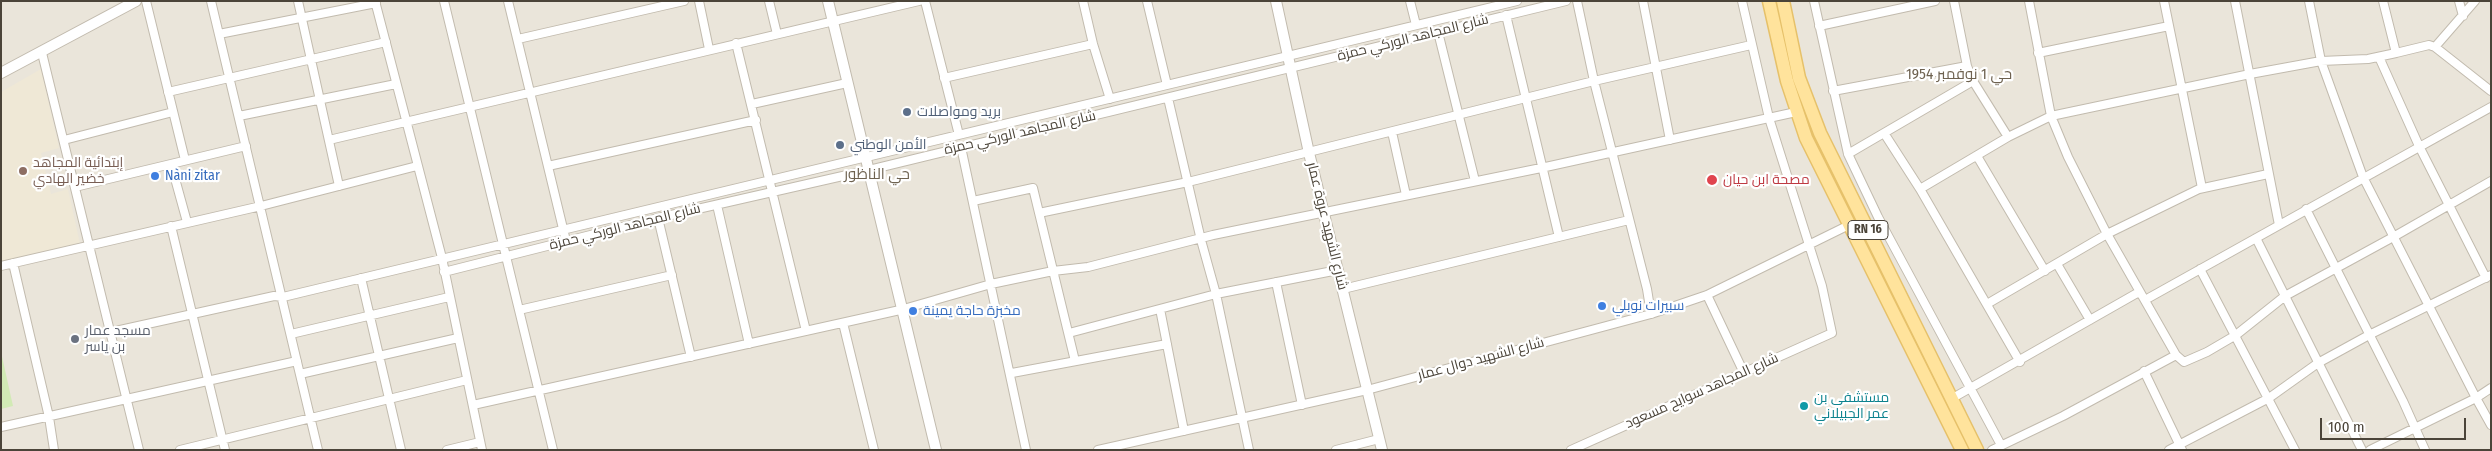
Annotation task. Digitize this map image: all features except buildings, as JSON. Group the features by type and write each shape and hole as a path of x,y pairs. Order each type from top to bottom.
{"main road":[{"name":"RN 16","path":"1769,1 1796,112 1810,146 1962,450"},
{"name":"RN 16","path":"1783,1 1799,78 1820,133 1977,450"}],"street":[{"path":"1,73 42,53 136,1"},
{"path":"146,1 185,160"},
{"path":"211,1 318,450"},
{"path":"298,1 339,186"},
{"path":"444,1 553,450"},
{"path":"508,1 566,241"},
{"path":"518,39 684,1"},
{"path":"699,1 709,49"},
{"path":"769,1 777,34"},
{"path":"828,1 900,310 936,450"},
{"path":"328,140 470,108 709,49 833,22 896,3 919,1"},
{"path":"925,1 958,135"},
{"path":"1083,1 1093,44 1110,99"},
{"path":"1147,1 1167,85"},
{"name":"شارع الشهيد عروة عمار","path":"1276,1 1289,69 1382,450"},
{"path":"1410,1 1416,25"},
{"name":"شارع المجاهد الوركي حمزة","path":"111,332 274,296 283,297 1517,1"},
{"name":"شارع المجاهد الوركي حمزة","path":"444,272 658,218 961,148 1566,1"},
{"path":"1577,1 1594,81 1647,289 1651,314"},
{"path":"1643,1 1670,140"},
{"path":"1742,1 1769,118 1808,246"},
{"path":"1814,1 1848,154 1878,217 2001,445"},
{"path":"1819,26 1935,1"},
{"path":"1954,1 1967,66 1972,81 2008,137"},
{"path":"2029,1 2051,116 2068,157 2139,292 2176,355 2184,362 2190,361 2236,335 2285,296 2491,181"},
{"path":"2164,1 2202,188"},
{"path":"2235,1 2278,225"},
{"path":"2309,1 2321,61 2364,177 2491,425"},
{"path":"2382,1 2396,52"},
{"path":"2459,1 2463,16"},
{"path":"2436,47 2475,1"},
{"path":"219,34 376,2 442,258 481,446 447,450"},
{"path":"1506,16 1559,237"},
{"path":"2038,53 2169,26"},
{"path":"1438,32 1474,181"},
{"path":"168,92 386,42"},
{"path":"736,43 806,331"},
{"path":"944,78 1093,44"},
{"path":"1920,189 2008,137 2051,116 2182,87 2321,61 2379,57 2429,45 2436,47 2491,91"},
{"path":"1039,212 1188,182 1594,81 1751,46"},
{"path":"42,53 139,450"},
{"path":"2169,450 2181,447 2269,398 2318,363 2369,335 2488,276 2448,206 2379,57"},
{"path":"1833,91 1967,66"},
{"path":"1848,154 1972,81"},
{"path":"752,104 847,83"},
{"path":"239,116 396,84"},
{"path":"1168,98 1201,240 1216,294 1249,450"},
{"path":"2145,300 2491,107"},
{"path":"64,140 173,112"},
{"path":"473,404 844,323 900,310 991,284 1053,270 1088,267 1201,240 1213,235 1541,168 1796,112"},
{"path":"548,166 756,120"},
{"path":"1392,132 1406,195"},
{"path":"1884,133 1920,189 2020,362"},
{"path":"75,187 246,146"},
{"path":"961,148 1012,373 1026,450"},
{"path":"1977,156 2045,271"},
{"path":"171,164 187,222"},
{"path":"1,266 261,206 418,166"},
{"path":"1987,304 2107,234 2202,188 2268,174"},
{"path":"973,201 1034,188 1075,360"},
{"path":"717,205 750,344"},
{"path":"2306,209 2424,450"},
{"path":"658,218 691,357"},
{"path":"1343,289 1629,220"},
{"name":"شارع الشهيد دوال عمار","path":"1098,450 1116,448 1367,390 1651,314 1707,295 1849,225"},
{"path":"171,226 225,450"},
{"path":"2256,238 2362,450"},
{"name":"شارع المجاهد سوايح مسعود","path":"1571,450 1832,333 1822,286 1808,246"},
{"path":"13,263 49,417 54,450"},
{"path":"2057,264 2090,320"},
{"path":"2200,269 2295,450"},
{"path":"1069,332 1216,294 1338,270"},
{"path":"519,310 672,275"},
{"path":"361,278 400,450"},
{"path":"1276,282 1302,405"},
{"path":"1951,399 2020,362 2139,292"},
{"path":"1707,295 1744,372"},
{"path":"291,334 449,297"},
{"path":"1160,309 1184,431"},
{"path":"844,323 874,450"},
{"path":"300,374 458,338"},
{"path":"1012,373 1167,344"},
{"path":"1992,450 2103,395 2176,355"},
{"path":"1,427 297,361"},
{"path":"2144,371 2181,447"},
{"path":"180,450 222,438 467,380"},
{"path":"2370,450 2476,398 2491,388"},
{"path":"1336,450 1379,439"}],"shaded area":[{"path":"1,1 2491,1 2491,450 1,450"},
{"name":"إبتدائية المجاهد خضير الهادي","path":"41,69 59,148 41,153 51,194 68,189 80,244 1,262 1,92"}],"green space":[{"path":"1,352 13,406 1,409"}],"place":[{"name":"بريد ومواصلات","path":"907,112"},
{"name":"الأمن الوطني","path":"840,145"},
{"name":"إبتدائية المجاهد خضير الهادي","path":"23,171"},
{"name":"Nàni zitar","path":"155,176"},
{"name":"مصحة ابن حيان","path":"1712,180"},
{"name":"سبيرات نوبلي","path":"1602,306"},
{"name":"مخبزة حاجة يمينة","path":"913,311"},
{"name":"مسجد عمار بن ياسر","path":"75,339"},
{"name":"مستشفى بن عمر الجبيلاني","path":"1804,406"}],"district":[{"name":"حي 1 نوفمبر 1954","path":"1959,75"},
{"name":"حي الناظور","path":"877,175"}]}
